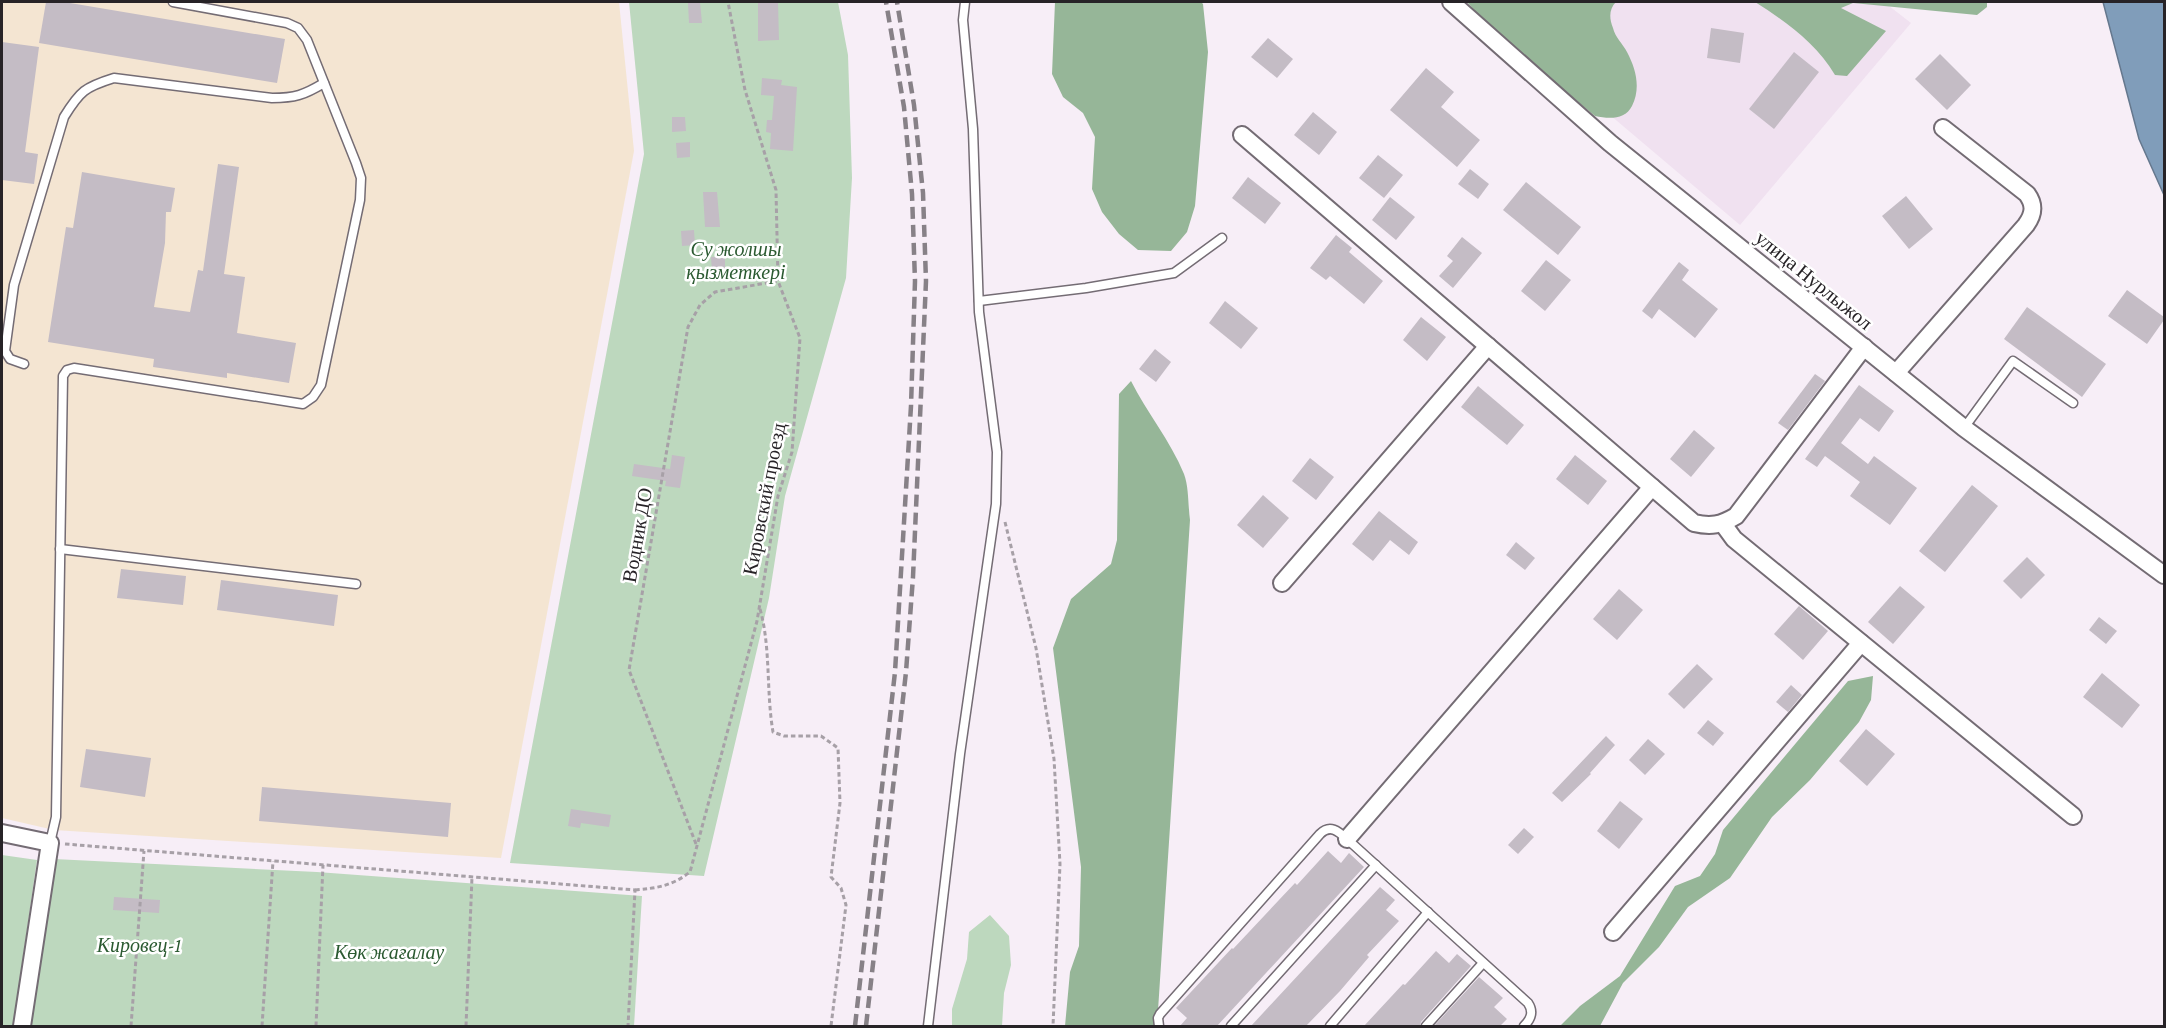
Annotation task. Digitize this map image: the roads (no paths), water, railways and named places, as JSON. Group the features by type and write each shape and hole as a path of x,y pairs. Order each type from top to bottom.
{"street":[{"name":"улица Нурлыжол","path":"1451,2 1610,143 1896,373 1965,428 2164,575"},
{"path":"1896,373 2026,225 2031,218 2033,208 2032,200 2027,194 1943,128"},
{"path":"1242,135 1694,523 1709,526 1723,524 1736,516 1864,347"},
{"path":"1282,583 1488,346"},
{"path":"1347,839 1652,487"},
{"path":"1723,524 1734,539 2073,816"},
{"path":"1612,932 1861,643"},
{"path":"2,833 50,843 22,1026"}],"lane":[{"path":"50,843 56,817 63,376 67,370 74,368 295,405 303,404 313,397 321,385 360,200 361,178 356,163 307,40 298,28 287,23 173,2"},
{"path":"928,1026 960,754 996,504 997,452 979,301 973,129 963,20 965,2"},
{"path":"24,363 10,359 5,351 14,285 64,117 78,95 94,84 114,78 272,98 294,98 324,83"},
{"path":"979,301 1086,288 1174,273 1222,238"},
{"path":"1965,428 2013,361 2073,404"},
{"path":"60,549 356,584"},
{"path":"1159,1026 1160,1014 1320,834 1324,830 1334,829 1531,1008 1531,1018 1524,1026"},
{"path":"1232,1026 1376,865"},
{"path":"1330,1026 1428,912"},
{"path":"1426,1026 1483,963"}],"water":[{"path":"2103,2 2164,2 2164,195 2139,139"}],"railway":[{"path":"855,1026 895,672 911,406 915,281 912,194 904,107 886,2"},
{"path":"866,1026 906,672 913,577 926,281 923,193 914,105 897,2"}],"park label":[{"name":"Су жолшы қызметкері","path":"736,260"},
{"name":"Кировец-1","path":"139,945"},
{"name":"Көк жағалау","path":"389,952"}]}
